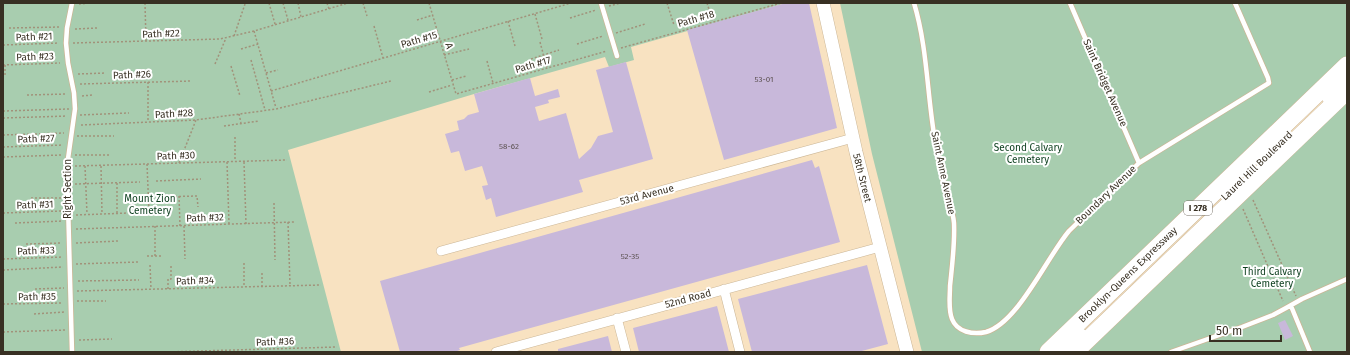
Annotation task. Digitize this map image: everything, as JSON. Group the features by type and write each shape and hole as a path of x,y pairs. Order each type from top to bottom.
{"highway":[{"name":"Brooklyn-Queens Expressway","path":"1048,352 1347,65"},
{"name":"Brooklyn-Queens Expressway","path":"1075,352 1347,91"}],"main road":[{"name":"58th Street","path":"823,3 853,138 907,352"},
{"name":"Laurel Hill Boulevard","path":"1063,352 1347,79"}],"street":[{"name":"53rd Avenue","path":"441,251 853,138"},
{"name":"52nd Road","path":"496,352 511,350 617,318 880,247"},
{"path":"724,289 740,352"},
{"path":"617,318 626,352"}],"lane":[{"name":"Right Section","path":"72,3 67,28 66,43 74,95 73,125 66,166 72,352"},
{"path":"601,3 617,56"},
{"name":"Saint Anne Avenue","path":"914,3 921,33 935,138 954,222 950,314 952,321 959,328 971,333"},
{"name":"Saint Bridget Avenue","path":"1070,3 1139,163"},
{"name":"Boundary Avenue","path":"971,333 981,333 991,330 1006,319 1021,302 1061,240 1139,163 1265,86 1269,82 1235,3"},
{"path":"1171,352 1242,327 1289,307 1298,301 1347,279"},
{"path":"1289,307 1310,352"}],"path":[{"path":"72,3 91,3"},
{"path":"145,3 146,41"},
{"path":"270,3 275,24"},
{"path":"283,3 288,21"},
{"path":"298,3 302,17"},
{"path":"327,3 329,9"},
{"name":"Path #22","path":"66,43 220,39 254,31 348,3"},
{"path":"363,3 367,16"},
{"name":"A","path":"429,3 456,94"},
{"name":"Path #15","path":"271,91 571,3"},
{"path":"667,3 674,25"},
{"path":"707,3 713,22"},
{"name":"Path #18","path":"615,49 781,3"},
{"path":"234,36 245,4"},
{"path":"535,14 542,39"},
{"path":"417,20 433,15"},
{"path":"508,21 515,46"},
{"path":"9,28 62,26 71,29 97,28"},
{"path":"374,26 383,58"},
{"path":"254,31 276,108"},
{"path":"411,40 438,32"},
{"path":"216,64 226,37"},
{"path":"540,42 548,68"},
{"name":"Path #21","path":"3,45 66,43"},
{"path":"241,49 258,44"},
{"path":"444,55 469,49"},
{"name":"Path #17","path":"456,94 615,49"},
{"path":"531,58 559,50"},
{"path":"251,60 265,110"},
{"path":"487,62 493,83"},
{"name":"Path #23","path":"4,65 68,63"},
{"path":"4,65 5,77"},
{"path":"231,66 240,96"},
{"path":"266,73 278,70"},
{"path":"70,74 106,73"},
{"path":"452,80 466,76"},
{"name":"Path #26","path":"72,84 192,80"},
{"name":"Path #28","path":"73,125 196,120 276,108 391,81"},
{"path":"148,82 148,123"},
{"path":"429,92 453,85"},
{"path":"27,95 92,95"},
{"path":"3,111 74,109"},
{"path":"3,118 128,113"},
{"path":"239,114 241,123"},
{"path":"179,163 196,120"},
{"path":"224,126 259,121"},
{"path":"3,135 67,133 76,136 114,136"},
{"path":"235,137 235,161"},
{"name":"Path #27","path":"3,147 69,145"},
{"path":"3,157 110,155"},
{"name":"Path #30","path":"66,166 287,160"},
{"path":"227,161 229,224"},
{"path":"244,161 246,224"},
{"path":"147,164 149,212"},
{"path":"101,165 102,214"},
{"path":"86,166 87,214"},
{"path":"156,181 201,180"},
{"path":"67,184 140,182"},
{"path":"117,183 117,213"},
{"path":"179,196 180,226"},
{"path":"159,197 197,196 198,207"},
{"path":"31,198 68,197"},
{"path":"1252,199 1298,301"},
{"path":"274,203 275,260"},
{"path":"1242,208 1289,307"},
{"name":"Path #31","path":"3,213 102,214 155,212"},
{"path":"15,223 68,221"},
{"path":"288,222 290,285"},
{"name":"Path #32","path":"68,229 294,222"},
{"path":"155,226 155,256"},
{"path":"184,226 185,259"},
{"path":"147,256 161,256"},
{"name":"Path #33","path":"3,259 69,257"},
{"path":"244,263 244,287"},
{"path":"168,289 168,279 171,279 171,264"},
{"path":"150,265 151,289"},
{"path":"262,273 262,286"},
{"path":"70,281 139,280"},
{"name":"Path #34","path":"35,289 65,288 75,291 321,285"},
{"name":"Path #35","path":"3,304 106,301"},
{"path":"34,314 71,312"},
{"path":"3,332 71,330"},
{"path":"72,341 112,339"},
{"name":"Path #36","path":"165,352 241,351 337,347"}],"green space":[{"name":"Mount Zion Cemetery","path":"3,3 786,3 631,47 634,60 609,67 605,57 474,94 288,150 341,352 3,352"},
{"name":"Second Calvary Cemetery","path":"840,3 1347,3 1347,58 1042,352 922,352 872,154"},
{"name":"Third Calvary Cemetery","path":"1347,101 1347,352 1085,352"}],"building":[{"path":"786,3 809,3 837,128 724,160 687,30"},
{"path":"626,62 653,159 579,180 583,192 496,217 491,198 486,200 482,186 488,185 482,166 465,171 459,151 451,153 445,134 459,130 457,121 464,119 468,115 479,112 474,94 530,78 535,96 558,89 560,97 548,100 549,103 535,107 539,121 566,113 579,159 591,148 598,136 613,132 596,70"},
{"path":"812,160 815,168 819,166 840,242 459,348 460,350 454,352 400,352 380,281"},
{"path":"867,265 888,344 858,352 752,352 738,299"},
{"path":"717,306 729,352 639,352 633,328"},
{"path":"1285,320 1293,336 1285,340 1278,323"},
{"path":"608,336 612,352 558,352 558,349"}]}
